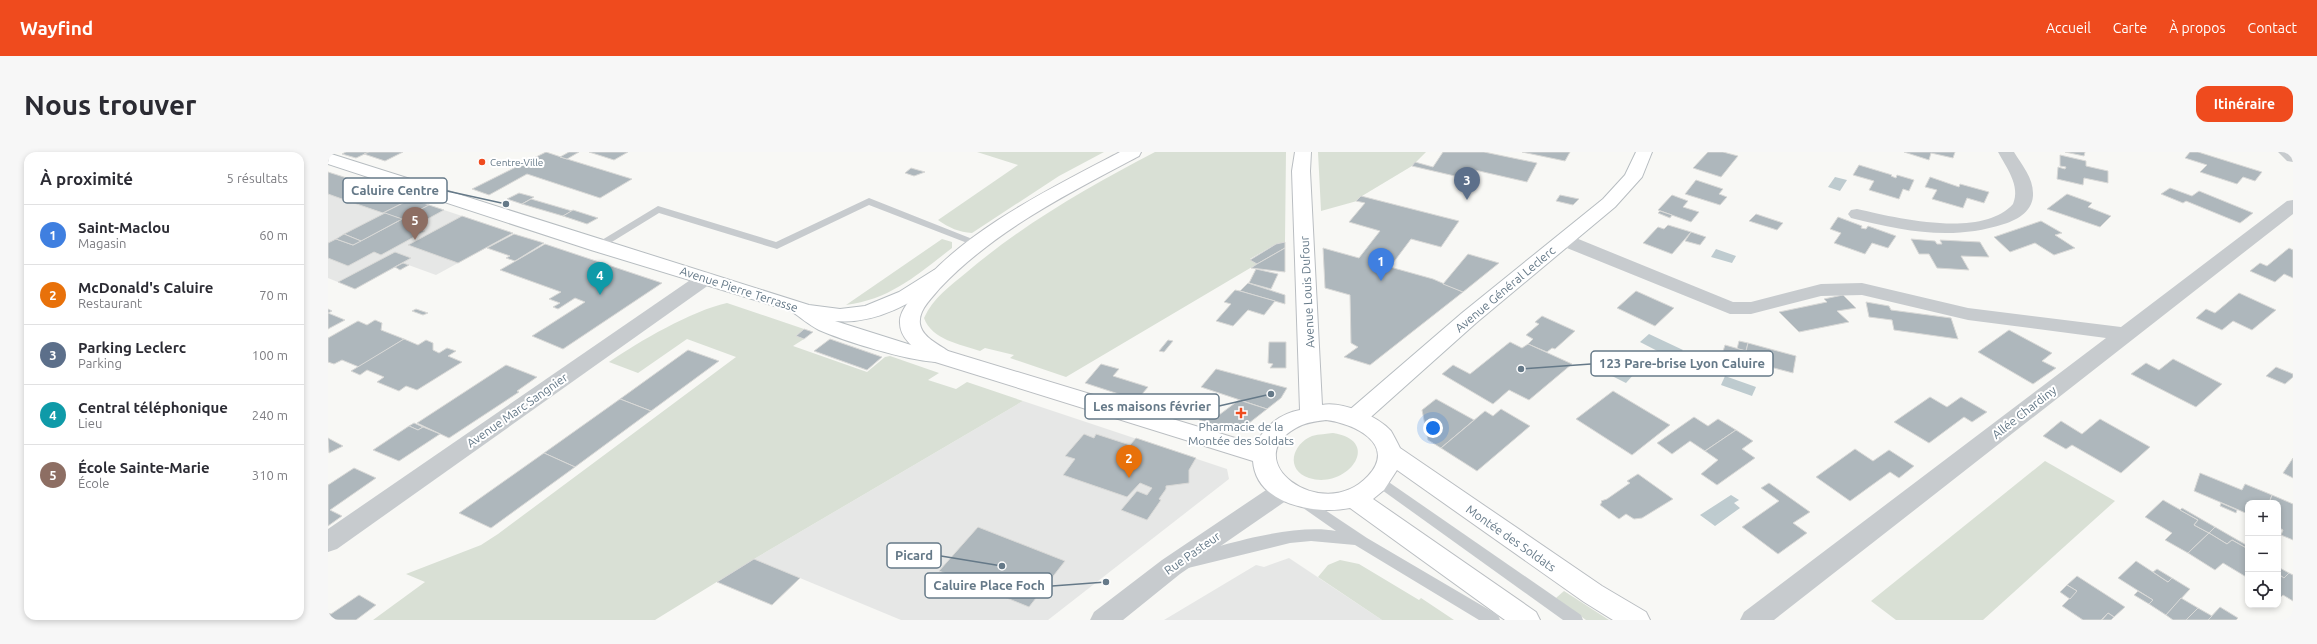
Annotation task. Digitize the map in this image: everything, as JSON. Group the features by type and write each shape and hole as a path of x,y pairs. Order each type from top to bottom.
{"main road":[{"path":"798,307 840,315 861,313 887,306 906,297 941,274 979,244 1061,190 1133,152"},
{"path":"1296,152 1301,171"},
{"path":"1301,171 1303,152"},
{"name":"Avenue Général Leclerc","path":"1355,418 1469,318 1623,190 1633,177 1644,152"},
{"name":"Avenue Pierre Terrasse","path":"328,158 598,246 798,307 826,326 909,352 940,356 1263,455"},
{"name":"Avenue Louis Dufour","path":"1301,171 1311,414"},
{"path":"940,356 921,342 911,329 910,315 941,274"},
{"path":"1326,412 1355,418 1371,426 1378,434 1388,452 1388,467 1380,481 1368,491 1354,498 1335,502 1316,502 1291,494 1272,480 1265,468 1263,455 1267,441 1278,428 1293,419 1326,412"},
{"name":"Montée des Soldats","path":"1388,452 1593,594 1636,620"},
{"path":"1354,498 1526,620"}],"street":[{"path":"1857,214 1898,224 1933,229 1962,229 1988,225 2005,218 2018,210 2024,200 2024,186 2006,152"},
{"path":"2286,152 2293,157"},
{"name":"Allée Chardiny","path":"1754,620 2293,205"},
{"path":"1564,240 1730,308 1751,308 1821,290 1862,289 1968,314 2126,334"},
{"name":"Avenue Marc Sangnier","path":"328,542 706,278"},
{"name":"Rue Pasteur","path":"1104,620 1171,567 1291,494"}],"lane":[{"path":"598,246 658,209 777,246 869,201 979,244"},
{"path":"1380,481 1575,620"},
{"path":"1291,494 1362,542 1492,620"},
{"path":"1171,567 1305,534 1334,535 1362,542"}],"shaded area":[{"path":"977,152 1104,152 1059,176 972,233 963,232 938,220 1018,165"},
{"path":"1155,152 1286,152 1285,242 1276,244 1250,259 1257,264 1066,377 1010,358 1014,355 985,348 980,351 948,340 933,331 928,325 924,318 937,298 948,287 989,254 1034,222 1081,192"},
{"path":"1318,152 1426,152 1412,166 1362,196 1357,201 1321,211"},
{"path":"1835,177 1847,180 1840,191 1828,187"},
{"path":"328,194 383,213 411,199 513,233 436,275 403,263 355,289 328,278"},
{"path":"942,239 952,242 952,248 915,276 877,297 846,305"},
{"path":"1716,249 1736,256 1732,263 1711,257"},
{"path":"727,303 804,329 796,336 804,339 793,346 867,372 885,357 890,356 939,373 928,380 956,389 967,382 1023,401 754,559 655,620 373,620 425,582 406,574 481,545 498,534 736,357 687,339 638,373 609,362 650,336 682,320 713,307"},
{"path":"1649,334 1683,350 1673,359 1640,342"},
{"path":"1606,361 1634,374 1626,383 1598,369"},
{"path":"1725,376 1756,387 1752,396 1721,385"},
{"path":"1023,401 1227,469 1229,479 1048,620 901,620 754,559"},
{"path":"1333,433 1348,438 1356,445 1358,454 1354,463 1347,471 1336,477 1323,480 1309,478 1301,474 1294,463 1296,451 1300,445 1312,436"},
{"path":"2045,461 2115,501 1983,620 1896,620 1871,601"},
{"path":"1731,495 1739,500 1734,503 1740,508 1715,526 1700,515"},
{"path":"1289,558 1382,620 1164,620 1256,565 1264,567"},
{"path":"1340,560 1359,564 1419,600 1421,598 1454,620 1382,620 1318,577 1328,565"},
{"path":"1564,591 1609,620 1586,620 1556,598"}],"building":[{"path":"346,152 369,152 356,158 342,154"},
{"path":"369,152 403,152 385,161 364,154"},
{"path":"546,152 632,179 600,198 527,174 489,195 472,189"},
{"path":"569,152 579,152 567,159 560,157"},
{"path":"589,152 628,152 614,160"},
{"path":"1443,152 1484,152 1537,163 1527,182 1466,168 1459,177 1412,166 1415,162 1433,167"},
{"path":"1522,152 1570,152 1565,161"},
{"path":"1708,152 1723,152 1738,156 1721,177 1693,168"},
{"path":"1904,152 1955,152 1953,158 1931,153 1929,160"},
{"path":"2065,152 2085,152 2084,156"},
{"path":"2190,152 2198,152 2262,172 2255,181 2243,177 2237,184 2200,172 2207,165 2185,158"},
{"path":"2060,155 2086,161 2086,166 2108,171 2108,183 2084,178 2083,185 2057,179 2058,167 2065,169 2066,167 2060,166"},
{"path":"1859,165 1892,175 1891,176 1896,178 1897,175 1914,180 1909,191 1903,189 1899,199 1869,190 1874,181 1853,175"},
{"path":"911,168 925,172 914,176 905,173"},
{"path":"328,172 369,185 342,199 328,194"},
{"path":"1930,177 1959,187 1960,184 1989,192 1984,203 1967,198 1963,208 1932,199 1937,190 1925,187"},
{"path":"1696,180 1723,189 1719,194 1727,197 1720,205 1685,194"},
{"path":"369,185 411,199 383,213 342,199"},
{"path":"2170,188 2192,196 2199,191 2253,213 2240,223 2186,201 2183,203 2161,194"},
{"path":"519,193 534,197 522,204 507,199"},
{"path":"2067,194 2092,203 2088,207 2111,216 2100,227 2047,209"},
{"path":"1560,195 1579,199 1573,205 1556,201"},
{"path":"1672,195 1688,201 1683,207 1699,212 1691,222 1658,210"},
{"path":"1361,196 1459,221 1441,247 1411,239 1390,267 1433,279 1463,292 1370,365 1344,357 1358,347 1351,343 1350,295 1325,288 1323,248 1359,258 1380,231 1349,222 1365,203 1356,201"},
{"path":"411,199 429,205 402,219 383,213"},
{"path":"531,199 572,211 563,216 522,204"},
{"path":"429,205 444,210 413,227 425,231 381,255 374,252 348,266 328,258 328,243 336,239 353,245"},
{"path":"573,210 598,218 587,224 563,216"},
{"path":"1660,211 1672,215 1670,218 1658,213"},
{"path":"385,213 402,219 361,241 344,234"},
{"path":"1756,214 1783,223 1777,230 1749,221"},
{"path":"462,216 513,233 458,263 408,245"},
{"path":"1838,217 1862,226 1861,228 1866,229 1868,226 1896,236 1888,248 1872,243 1865,254 1834,243 1841,233 1830,229"},
{"path":"2041,221 2062,233 2055,235 2075,248 2054,255 2035,243 2010,252 1994,237"},
{"path":"1668,225 1691,232 1672,254 1643,243 1658,227 1664,229"},
{"path":"1691,232 1706,237 1700,245 1685,241"},
{"path":"344,234 361,241 353,245 336,239"},
{"path":"514,234 544,243 515,261 506,258 510,256 487,248"},
{"path":"1911,239 1935,241 1937,244 1942,244 1940,240 1980,242 1989,257 1961,256 1969,270 1937,268 1929,254 1919,254"},
{"path":"1285,242 1285,248 1257,264 1250,260 1276,244"},
{"path":"545,244 662,283 563,349 532,336 585,302 575,298 558,309 553,307 560,303 549,299 561,292 500,270"},
{"path":"1285,248 1285,272 1251,268 1257,264"},
{"path":"2289,248 2293,250 2293,278 2284,274 2275,282 2250,271 2260,263 2267,266"},
{"path":"395,252 411,258 355,289 338,282"},
{"path":"1468,254 1499,263 1463,292 1443,284"},
{"path":"403,263 409,265 400,270 395,267"},
{"path":"1256,269 1278,274 1271,289 1249,283"},
{"path":"1248,283 1285,295 1285,304 1240,291"},
{"path":"1235,290 1275,301 1264,315 1248,310 1233,326 1216,321 1231,304 1224,302"},
{"path":"1636,291 1674,308 1655,326 1617,308"},
{"path":"2239,293 2276,310 2252,330 2233,321 2222,330 2196,318 2206,309 2215,313"},
{"path":"1843,295 1856,308 1837,311 1849,322 1799,332 1779,312 1827,302 1824,299"},
{"path":"1866,302 1889,306 1891,310 1951,318 1958,339 1894,330 1892,320 1869,317"},
{"path":"416,309 428,313 423,315 412,311"},
{"path":"328,313 345,320 328,329"},
{"path":"1542,316 1575,331 1555,349 1552,348 1547,352 1528,344 1533,339 1526,335 1539,324 1535,322"},
{"path":"375,320 382,323 381,330 404,339 359,367 342,360 334,364 328,362 328,338 358,321 367,325"},
{"path":"804,329 813,332 804,339 796,336"},
{"path":"2009,330 2052,353 2042,361 2056,368 2033,384 1978,352"},
{"path":"404,339 418,345 426,340 433,343 433,350 439,353 447,348 456,351 448,356 462,362 417,390 406,386 399,391 377,382 384,377 367,370 360,375 351,371"},
{"path":"830,339 882,357 867,370 814,351"},
{"path":"1168,340 1173,341 1164,352 1159,351"},
{"path":"1739,341 1748,343 1746,351 1737,349"},
{"path":"1269,342 1286,342 1286,368 1270,368 1273,364 1268,363"},
{"path":"1510,342 1522,348 1528,344 1572,364 1529,400 1509,390 1493,404 1442,374 1453,365 1470,374"},
{"path":"1748,343 1796,356 1793,373 1743,360 1741,367 1720,361 1725,345 1746,351"},
{"path":"688,350 719,361 651,411 620,399"},
{"path":"2173,359 2222,384 2196,407 2131,374 2146,363 2159,370"},
{"path":"1101,364 1119,369 1113,376 1148,387 1137,400 1085,383"},
{"path":"506,365 537,377 517,391 519,392 449,438 417,423"},
{"path":"2276,367 2293,374 2293,377 2285,384 2266,376"},
{"path":"1216,369 1287,388 1281,398 1267,409 1201,387"},
{"path":"1613,391 1670,425 1632,455 1576,419"},
{"path":"1930,397 1947,407 1961,397 1987,412 1972,422 1964,417 1929,443 1894,422"},
{"path":"620,399 651,411 575,467 544,453"},
{"path":"1436,399 1474,420 1441,448 1428,440 1422,410"},
{"name":"Pharmacie de la Montée des Soldats","path":"1239,400 1267,409 1244,427 1228,429 1199,420 1207,411 1219,415"},
{"path":"1501,409 1530,426 1477,471 1441,448 1485,411 1493,416"},
{"path":"1694,417 1708,426 1718,419 1736,430 1705,451 1690,441 1672,454 1657,443"},
{"path":"2100,419 2150,447 2121,473 2072,445 2066,449 2043,436 2061,421 2082,434"},
{"path":"414,423 423,427 418,430 409,426"},
{"path":"409,426 418,430 423,427 440,434 399,461 373,450"},
{"path":"1736,430 1753,441 1742,449 1755,458 1717,485 1701,474 1718,460 1705,451"},
{"path":"1084,434 1094,438 1096,434 1130,445 1136,438 1196,458 1189,470 1189,483 1166,486 1166,489 1159,499 1161,500 1147,520 1121,510 1137,491 1147,495 1152,488 1140,483 1127,497 1063,475 1075,459 1065,456"},
{"path":"328,438 343,446 329,453"},
{"path":"1855,449 1873,461 1889,450 1914,466 1899,478 1890,472 1850,501 1816,477"},
{"path":"544,453 575,467 491,528 459,513"},
{"path":"2293,458 2293,478 2283,473"},
{"path":"354,468 376,478 330,510 342,516 328,526 328,485"},
{"path":"2200,473 2242,490 2245,484 2272,495 2270,500 2245,500 2245,513 2194,491"},
{"path":"1638,474 1673,499 1642,518 1634,519 1626,514 1619,519 1600,505 1602,502 1601,501 1607,499 1630,483 1627,481"},
{"path":"1769,483 1810,512 1793,523 1807,533 1778,554 1742,527 1779,501 1761,488"},
{"path":"2272,495 2293,504 2293,540 2281,535 2283,530 2281,529 2281,500 2270,500"},
{"path":"2163,500 2198,520 2194,525 2209,533 2188,553 2165,540 2172,533 2145,517"},
{"path":"2221,503 2237,510 2236,513 2220,506"},
{"path":"2182,508 2215,527 2209,533 2194,525 2198,520 2180,510"},
{"path":"978,527 1065,561 1029,607 939,571"},
{"path":"2215,527 2245,544 2245,547 2232,540 2227,544 2209,533"},
{"path":"2209,533 2227,544 2232,540 2245,547 2245,576 2223,563 2215,570 2188,553"},
{"path":"754,559 800,578 772,605 717,582"},
{"path":"2136,561 2168,582 2172,578 2190,589 2166,615 2149,604 2153,600 2118,578"},
{"path":"2157,569 2172,578 2168,582 2153,572"},
{"path":"2281,569 2289,573 2284,578 2281,576"},
{"path":"2289,573 2293,575 2293,601 2283,595 2281,597 2281,576 2284,578"},
{"path":"2077,576 2125,607 2114,617 2108,613 2101,620 2083,620 2062,606 2077,591 2067,585"},
{"path":"2067,585 2077,591 2070,599 2060,592"},
{"path":"2138,591 2153,600 2149,604 2134,595"},
{"path":"359,595 376,605 356,620 328,620 328,613 331,614"},
{"path":"2181,598 2198,608 2186,620 2173,620 2166,615"},
{"path":"2220,607 2238,618 2236,620 2208,620"},
{"path":"2198,608 2212,616 2208,620 2186,620"},
{"path":"2108,613 2114,617 2111,620 2102,620"}],"place":[{"name":"Centre-Ville","path":"482,162"},
{"name":"Parking Leclerc","path":"1467,200"},
{"name":"Caluire Centre","path":"506,204"},
{"name":"École Sainte-Marie","path":"415,240"},
{"name":"Saint-Maclou","path":"1381,281"},
{"name":"Central téléphonique","path":"600,295"},
{"name":"123 Pare-brise Lyon Caluire","path":"1521,369"},
{"name":"Les maisons février","path":"1271,394"},
{"name":"Pharmacie de la Montée des Soldats","path":"1241,413"},
{"name":"McDonald's Caluire","path":"1129,478"},
{"name":"Picard","path":"1002,566"},
{"name":"Caluire Place Foch","path":"1106,582"}]}
